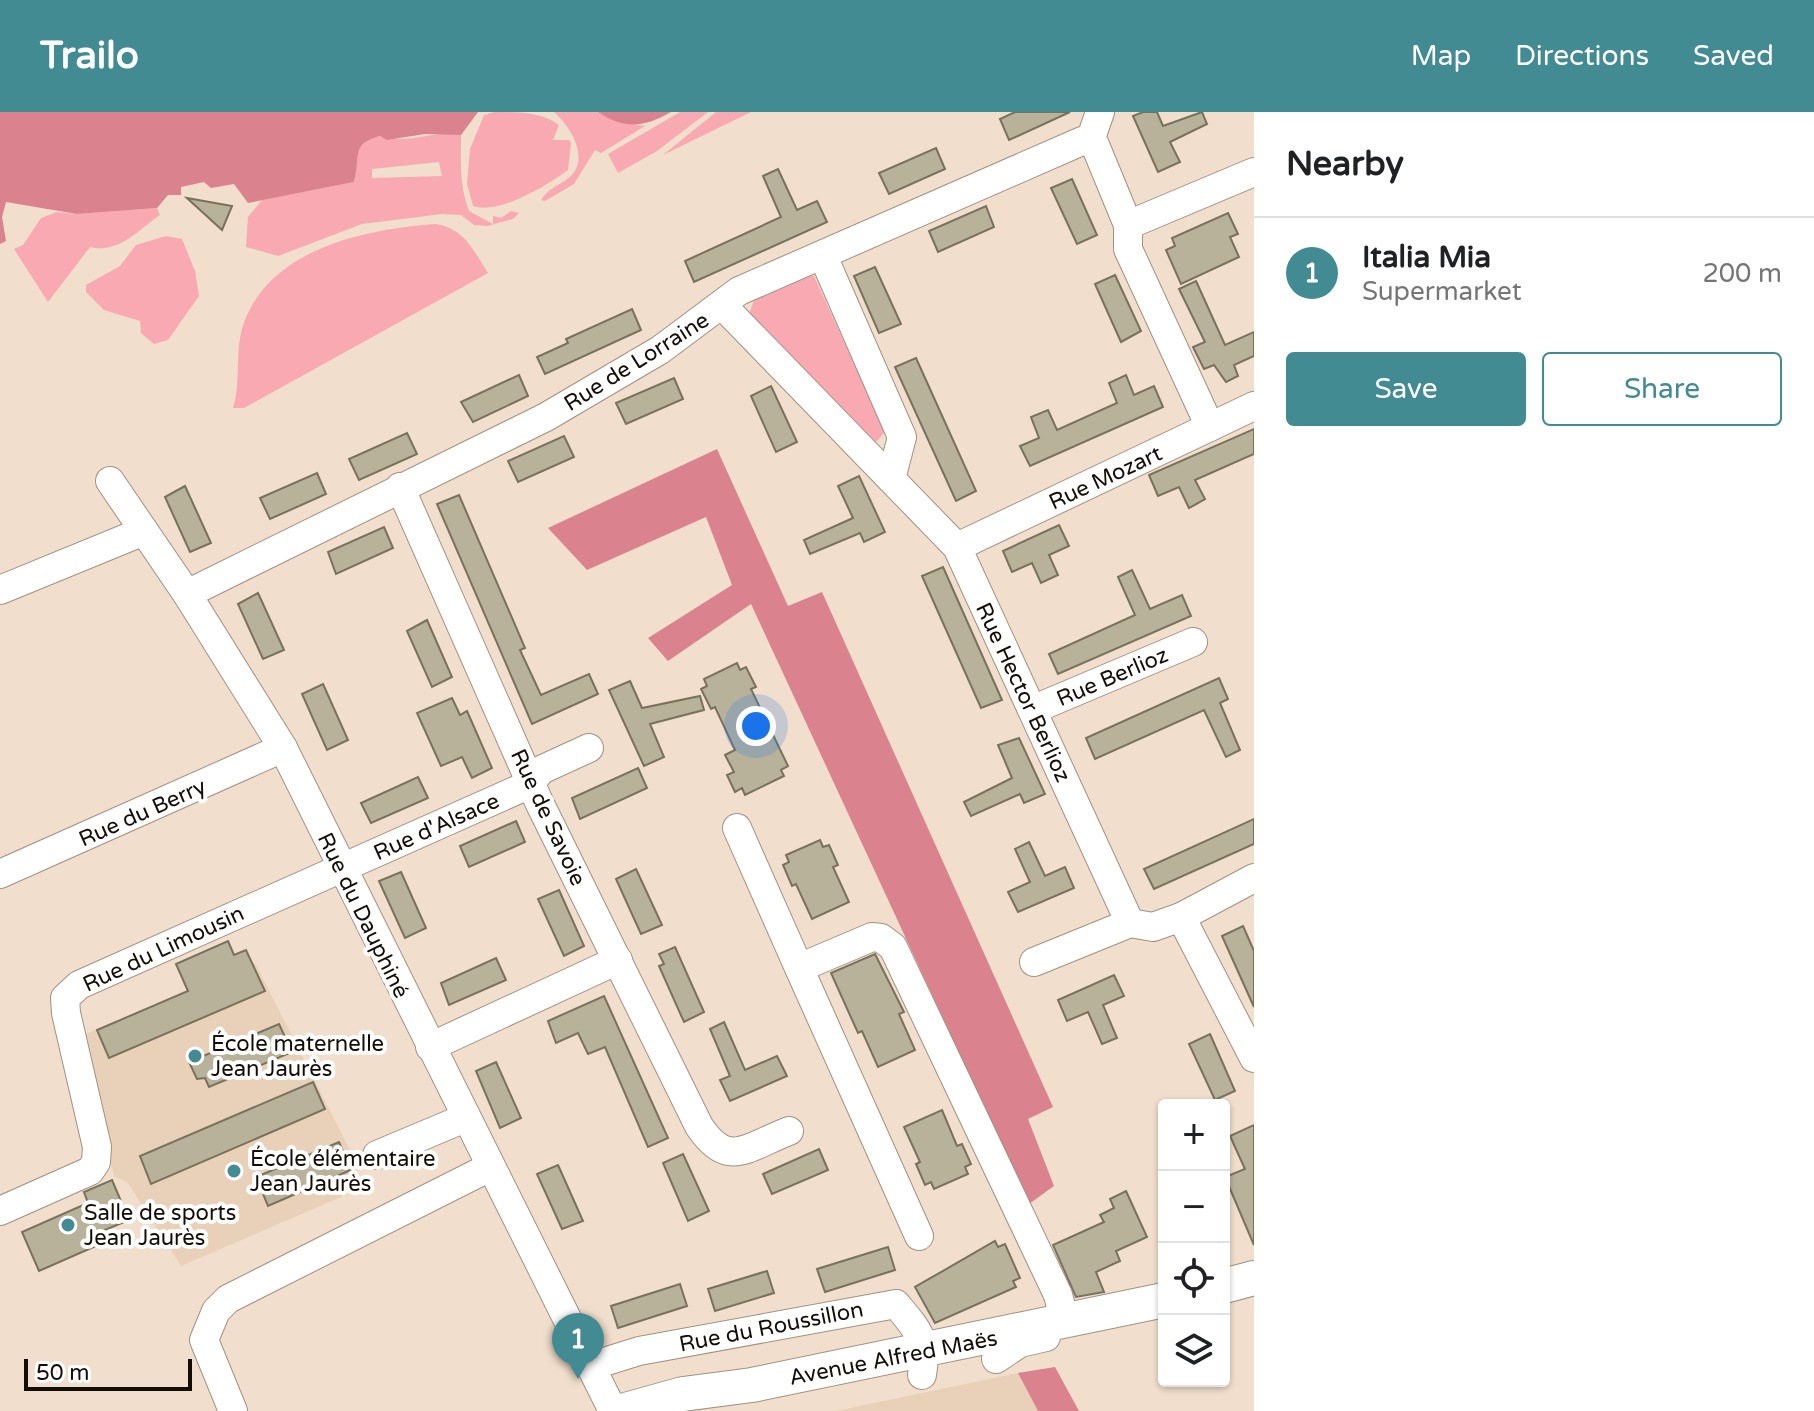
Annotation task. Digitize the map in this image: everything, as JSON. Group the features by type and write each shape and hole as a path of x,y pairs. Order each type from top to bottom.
{"main road":[{"path":"1230,1284 1254,1278"},
{"name":"Avenue Alfred Maës","path":"924,1363 1065,1322 1158,1301"},
{"path":"1230,1308 1254,1302"},
{"name":"Avenue Alfred Maës","path":"622,1411 683,1394 752,1385 861,1363 996,1359 1158,1324"},
{"path":"741,1411 924,1363"}],"street":[{"path":"1100,112 1090,141 1095,145 1128,225 1128,249 1210,427"},
{"name":"Rue de Lorraine","path":"187,594 546,417 660,350 723,306 739,291 1073,145 1090,141"},
{"path":"1128,225 1254,172"},
{"path":"823,256 902,437 891,479"},
{"name":"Rue Hector Berlioz","path":"723,306 957,547 1130,923"},
{"name":"Rue Mozart","path":"957,547 1254,406"},
{"name":"Rue du Dauphiné","path":"110,481 187,594 283,748 340,868 613,1411"},
{"name":"Rue de Savoie","path":"400,487 531,783 709,1142 717,1150 729,1154 789,1131"},
{"path":"0,590 144,531"},
{"name":"Rue Berlioz","path":"1032,710 1193,642"},
{"name":"Rue du Berry","path":"0,874 283,748"},
{"name":"Rue d'Alsace","path":"340,868 531,783 541,770 589,748"},
{"path":"737,828 919,1236"},
{"name":"Rue du Limousin","path":"0,1211 90,1171 96,1162 97,1147 65,998 79,985 340,868"},
{"path":"1034,962 1130,923 1153,927 1181,917 1254,878"},
{"path":"1181,917 1254,1058"},
{"path":"799,968 872,937 881,938 893,947 1058,1295 1065,1322"},
{"path":"430,1047 618,960"},
{"path":"377,1155 465,1118"},
{"path":"233,1411 204,1340 222,1305 490,1167"},
{"path":"1230,1296 1254,1290"},
{"name":"Rue du Roussillon","path":"591,1366 639,1351 896,1304 920,1335 924,1363"},
{"path":"996,1359 1020,1343 1158,1313"},
{"path":"680,1411 840,1379 861,1363"}],"shaded area":[{"path":"0,112 478,112 461,135 425,134 387,140 380,136 371,139 358,152 354,182 248,203 234,184 211,188 204,182 181,187 181,195 168,195 157,208 77,214 6,202 2,217 6,241 0,244"},
{"path":"494,112 537,115 552,121 559,125 553,140 569,140 571,143 568,170 509,203 484,208 473,206 467,184 470,149 484,115"},
{"path":"554,112 598,112 624,123 645,126 601,153 595,150 574,184 545,201 541,200 552,188 574,173 579,155 567,126"},
{"path":"598,112 671,112 652,121 626,124"},
{"path":"680,112 708,112 657,151 618,173 608,154"},
{"path":"716,112 751,112 663,155"},
{"path":"453,133 461,135 462,182 469,211 493,224 493,216 501,218 511,211 519,213 513,219 487,226 474,225 461,215 442,214 362,224 278,256 246,247 248,217 262,200 354,182 357,151 369,137 402,139","holes":["439,162 442,176 372,178 372,169"]},
{"path":"157,208 160,215 128,239 110,247 90,247 48,302 14,249 23,245 41,218 57,212 77,214"},
{"path":"436,224 461,236 488,273 244,408 233,408 242,329 254,302 272,280 294,262 349,239 378,231"},
{"path":"166,236 182,239 195,271 199,296 168,340 154,344 141,333 140,321 104,310 86,292 86,285 120,266 136,245"},
{"path":"803,273 814,276 885,432 876,442 749,314 756,295"},
{"path":"717,449 788,606 822,592 1053,1107 1028,1119 1054,1186 1029,1204 751,604 668,661 648,638 732,585 706,517 587,570 548,528"},
{"path":"255,963 358,1166 341,1197 181,1266 128,1183 114,1176 83,1035"},
{"path":"1055,1367 1079,1411 1038,1411 1018,1373"},
{"path":"1044,1369 1067,1411 836,1411 1018,1373"}],"building":[{"path":"1015,112 1070,112 1009,140 1000,119"},
{"path":"1157,112 1163,126 1202,112 1207,124 1170,142 1180,162 1158,172 1133,116"},
{"path":"936,148 945,169 889,194 879,173"},
{"path":"778,169 797,210 817,201 827,222 694,282 685,261 781,217 763,176"},
{"path":"1072,179 1097,235 1077,244 1051,188"},
{"path":"187,198 232,206 222,230"},
{"path":"986,206 994,227 938,252 929,231"},
{"path":"1228,213 1238,234 1230,237 1239,257 1181,284 1166,250 1175,246 1172,238"},
{"path":"875,267 901,324 879,333 854,276"},
{"path":"1115,275 1141,331 1121,342 1095,284"},
{"path":"1196,281 1225,345 1254,332 1254,356 1234,365 1238,376 1226,382 1214,365 1204,369 1193,347 1205,342 1179,289"},
{"path":"632,309 641,330 545,374 537,357 568,343 566,339"},
{"path":"916,358 976,491 956,501 895,367"},
{"path":"519,375 528,396 473,422 461,402"},
{"path":"1126,375 1134,395 1154,386 1163,407 1030,466 1020,446 1039,438 1031,417 1048,410 1057,430 1117,403 1109,383"},
{"path":"674,378 683,399 626,424 616,403"},
{"path":"771,386 797,442 776,452 751,396"},
{"path":"1254,429 1254,454 1195,480 1205,499 1189,508 1179,487 1158,496 1149,475"},
{"path":"407,433 417,454 359,480 349,459"},
{"path":"564,436 574,457 518,482 508,461"},
{"path":"317,473 326,494 270,519 260,498"},
{"path":"859,476 885,532 864,542 860,533 810,554 804,540 853,518 838,486"},
{"path":"185,486 211,543 190,552 165,497"},
{"path":"459,495 525,648 520,650 541,695 589,674 598,694 532,724 437,504"},
{"path":"1059,525 1069,546 1049,555 1058,575 1041,583 1032,563 1012,572 1003,551"},
{"path":"384,527 393,548 336,574 328,552"},
{"path":"943,567 1002,700 981,708 922,576"},
{"path":"1132,570 1150,609 1182,595 1191,616 1058,674 1049,654 1135,615 1118,577"},
{"path":"258,593 284,650 263,659 238,604"},
{"path":"427,620 452,677 432,687 407,631"},
{"path":"737,663 740,670 746,667 756,687 751,689 788,766 781,770 784,776 745,795 742,788 735,792 727,775 734,772 725,755 735,750 715,707 711,709 701,689 707,686 704,679"},
{"path":"1219,678 1228,699 1220,703 1240,750 1226,757 1204,710 1095,759 1086,738"},
{"path":"630,681 642,708 700,696 704,710 650,724 664,757 644,766 609,690"},
{"path":"323,684 348,740 327,750 302,694"},
{"path":"452,698 460,715 467,711 492,768 472,778 462,757 441,766 417,713"},
{"path":"1019,738 1045,794 1024,803 1020,794 971,816 964,802 1012,778 998,745"},
{"path":"638,768 647,788 580,819 572,798"},
{"path":"418,777 428,798 371,823 361,803"},
{"path":"1254,819 1254,844 1154,889 1144,869"},
{"path":"516,821 525,842 469,867 460,846"},
{"path":"820,840 823,847 829,845 838,865 833,867 849,902 812,919 796,884 792,886 783,865 789,862 786,855"},
{"path":"1029,842 1045,876 1065,867 1074,888 1018,912 1008,892 1030,882 1015,849"},
{"path":"636,869 662,925 641,934 616,879"},
{"path":"401,872 426,928 405,938 379,881"},
{"path":"559,890 584,946 564,956 538,899"},
{"path":"1243,926 1254,951 1254,1007 1222,936"},
{"path":"228,941 234,955 246,950 265,991 109,1058 97,1030 188,991 176,964"},
{"path":"675,947 704,1012 684,1022 659,966 664,964 659,954"},
{"path":"875,954 904,1012 899,1014 915,1050 878,1067 862,1031 858,1033 831,973"},
{"path":"496,958 506,980 449,1005 441,983"},
{"path":"1114,975 1124,996 1103,1005 1117,1038 1102,1044 1088,1012 1067,1021 1058,1000"},
{"path":"604,996 668,1138 648,1147 605,1047 588,1054 578,1033 556,1043 548,1021"},
{"path":"724,1022 745,1070 777,1056 787,1076 730,1101 720,1080 730,1076 710,1029"},
{"path":"279,1024 292,1052 209,1087 205,1078 197,1079 189,1062"},
{"path":"1210,1034 1235,1091 1215,1099 1189,1044"},
{"path":"496,1062 521,1118 500,1128 476,1071"},
{"path":"313,1082 325,1109 151,1184 140,1156"},
{"path":"942,1110 957,1146 962,1144 971,1164 965,1167 968,1174 934,1189 931,1182 925,1185 916,1164 920,1162 904,1127"},
{"path":"1254,1125 1254,1245 1230,1189 1230,1175 1245,1169 1230,1136"},
{"path":"339,1142 351,1170 268,1206 256,1177"},
{"path":"819,1149 828,1170 772,1194 763,1174"},
{"path":"683,1154 709,1211 688,1221 663,1163"},
{"path":"558,1165 583,1221 562,1229 537,1174"},
{"name":"Salle de sports Jean Jaurès","path":"112,1180 129,1220 100,1232 105,1242 39,1271 22,1232 88,1203 84,1192"},
{"path":"1126,1191 1147,1237 1116,1251 1120,1261 1096,1272 1104,1292 1076,1297 1053,1245 1104,1222 1100,1215 1114,1208 1110,1199"},
{"path":"995,1241 998,1247 1005,1244 1020,1278 1013,1281 1016,1287 935,1323 915,1287"},
{"path":"888,1247 895,1270 825,1292 817,1269"},
{"path":"767,1271 774,1293 715,1311 708,1289"},
{"path":"680,1284 687,1306 618,1328 611,1306"}],"place":[{"name":"École maternelle Jean Jaurès","path":"195,1056"},
{"name":"École élémentaire Jean Jaurès","path":"234,1171"},
{"name":"Salle de sports Jean Jaurès","path":"68,1225"},
{"name":"Italia Mia","path":"578,1379"}]}
